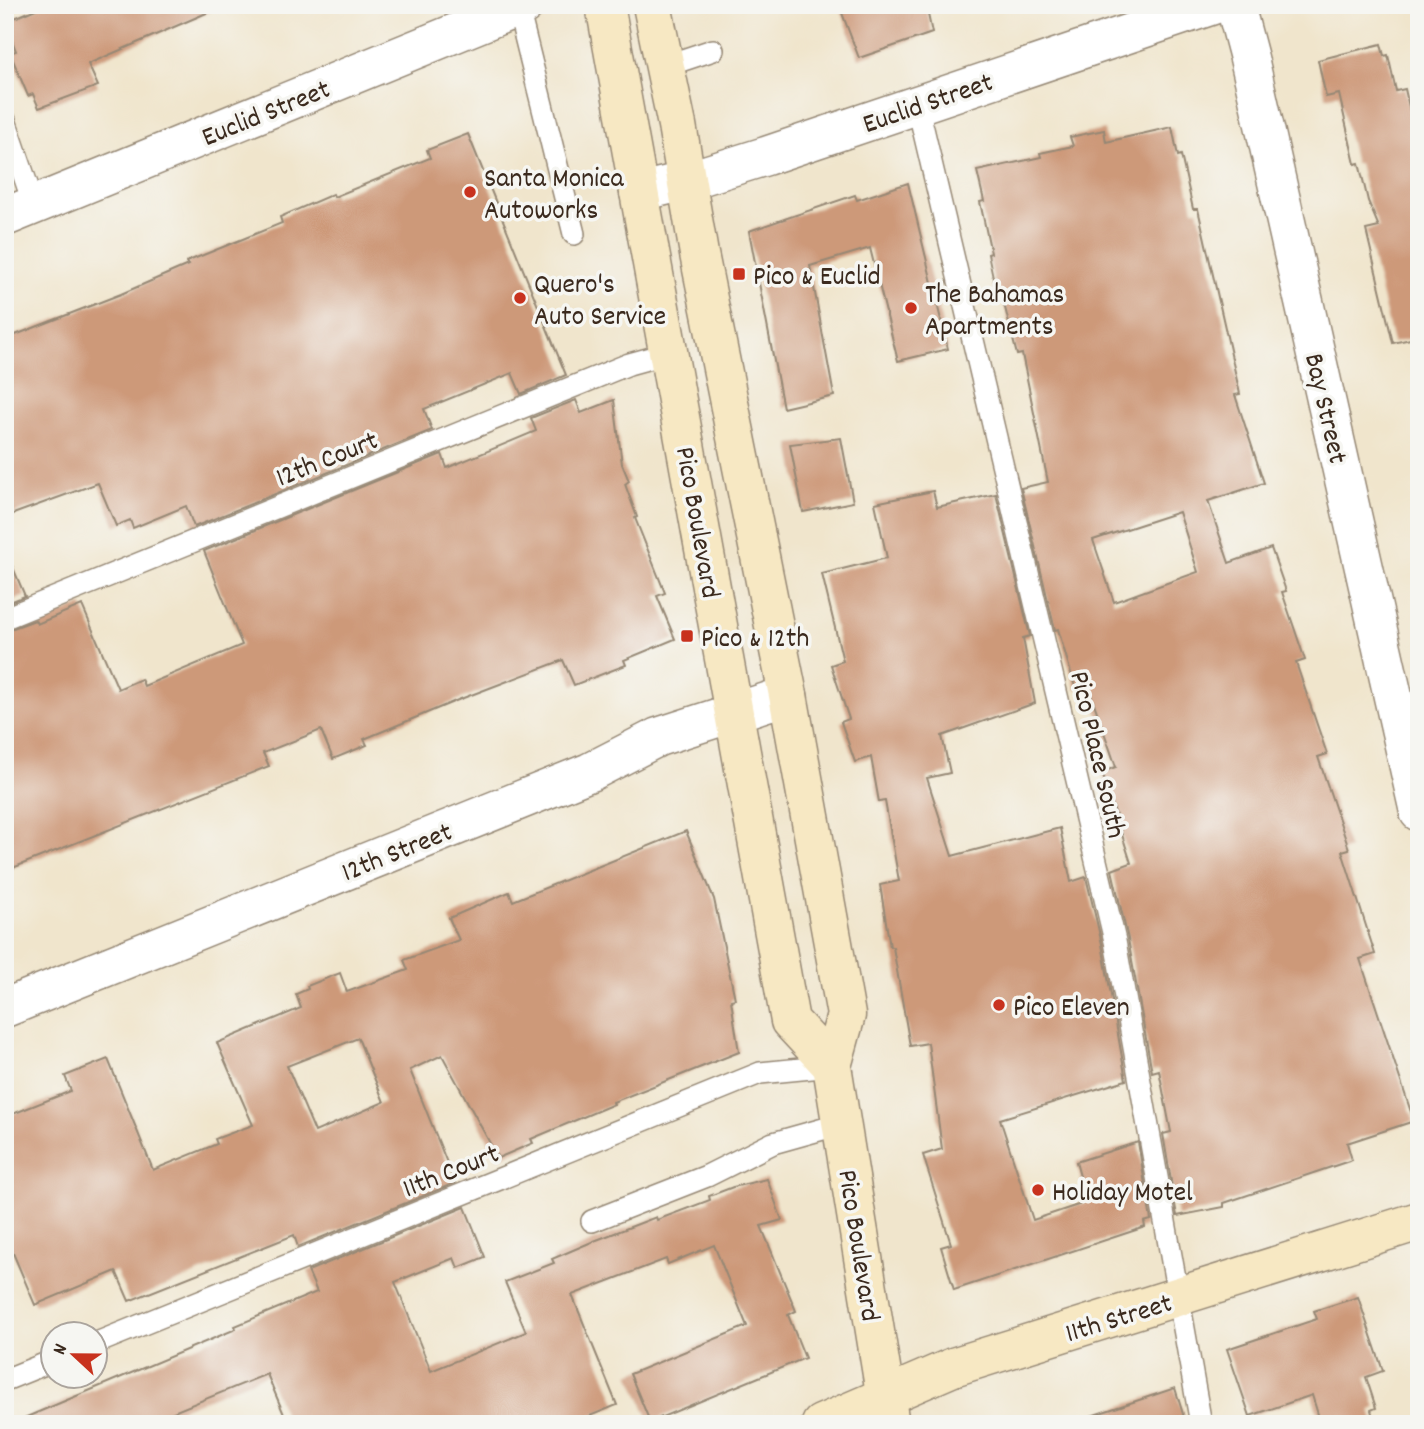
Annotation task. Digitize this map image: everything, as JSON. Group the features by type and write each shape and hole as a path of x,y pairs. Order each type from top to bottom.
{"main road":[{"name":"Pico Boulevard","path":"605,5 790,1020 832,1066"},
{"name":"Pico Boulevard","path":"652,5 788,695 846,1015 832,1066 888,1409"},
{"name":"11th Street","path":"821,1424 888,1409 953,1367 1419,1222"}],"street":[{"name":"Euclid Street","path":"639,192 687,181 917,103 1143,17 1213,5"},
{"name":"Bay Street","path":"1235,5 1419,812"},
{"name":"Euclid Street","path":"20,211 521,7"},
{"name":"12th Street","path":"5,1008 590,772 659,737 788,695"}],"lane":[{"path":"521,7 574,234"},
{"path":"665,66 713,50"},
{"name":"Pico Place South","path":"917,103 1115,942 1201,1424"},
{"path":"5,120 20,211"},
{"name":"12th Court","path":"5,618 629,364 669,353"},
{"name":"11th Court","path":"108,1337 760,1073 832,1066"},
{"path":"592,1221 707,1176 773,1143 841,1124"},
{"path":"5,1380 38,1367"}],"building":[{"path":"45,5 225,5 88,64 98,86 39,108 33,94 28,96 10,53 16,51 5,22"},
{"path":"839,5 926,5 932,33 859,58"},
{"path":"1381,44 1384,56 1388,55 1396,91 1405,89 1419,151 1419,337 1393,343 1366,230 1379,227 1368,201 1359,163 1355,164 1339,94 1326,97 1318,60"},
{"path":"1172,127 1193,209 1198,209 1240,394 1235,395 1264,483 1208,501 1229,563 1271,548 1286,591 1282,592 1305,660 1296,663 1327,754 1318,757 1349,849 1342,851 1375,954 1360,959 1414,1121 1347,1143 1352,1160 1224,1203 1224,1207 1177,1216 1163,1134 1171,1132 1159,1070 1152,1072 1128,939 1112,870 1131,863 1102,772 1116,767 1088,686 1076,690 1058,629 1055,630 1021,488 1048,482 1022,354 1017,355 1003,300 998,301 988,254 991,253 980,202 984,201 977,171 1041,157 1040,153 1073,146 1070,137 1104,130 1106,142","holes":["1179,512 1198,572 1114,602 1093,540"]},
{"path":"468,134 566,375 521,394 512,373 424,409 432,430 194,527 186,506 133,528 130,520 116,526 98,483 5,517 5,339 188,265 186,262 282,223 280,217 333,194 334,197 430,158 427,150"},
{"name":"The Bahamas Apartments","path":"908,183 948,349 898,361 870,248 810,266 834,396 783,408 749,231 855,195 857,200"},
{"path":"576,400 581,413 614,400 622,464 629,481 625,484 637,517 635,518 665,593 657,596 675,639 624,660 626,665 574,685 563,660 364,739 367,745 333,759 321,730 263,753 269,766 5,871 5,631 35,620 37,624 82,605 118,689 141,679 144,686 242,645 204,551 442,454 447,468 536,431 531,418"},
{"path":"841,438 853,502 803,512 790,444"},
{"path":"933,491 937,507 996,494 1030,636 1023,638 1035,703 942,736 950,773 927,778 952,856 1060,828 1071,882 1086,877 1102,944 1126,1080 1000,1119 1033,1220 1087,1202 1076,1162 1138,1142 1151,1220 1144,1222 1145,1227 954,1290 941,1247 951,1244 923,1155 942,1149 928,1043 910,1046 880,885 899,881 885,801 879,802 871,757 855,762 841,722 849,719 831,665 843,661 822,574 887,558 875,503"},
{"path":"5,549 25,596 5,604"},
{"path":"686,831 714,899 735,999 731,1000 739,1052 613,1102 614,1104 531,1139 533,1143 498,1158 442,1055 410,1070 455,1183 298,1247 294,1235 129,1301 116,1271 35,1305 5,1234 5,1117 71,1091 65,1076 108,1059 153,1170 217,1144 215,1139 253,1125 217,1043 301,1008 296,994 308,989 307,986 340,973 347,992 408,970 404,960 459,940 449,918 509,892 513,901","holes":["358,1038 384,1102 315,1132 287,1066"]},
{"path":"767,1179 782,1220 761,1226 796,1311 788,1315 805,1358 650,1422 630,1374 747,1326 714,1245 668,1264 666,1259 572,1295 617,1405 570,1424 288,1424 267,1374 144,1424 10,1424 91,1390 108,1390 108,1383 317,1292 308,1271 465,1207 485,1257 458,1268 454,1258 395,1282 431,1371 526,1332 505,1282 554,1263 552,1259 594,1241 710,1200 709,1196"},
{"path":"1358,1297 1383,1371 1366,1377 1376,1408 1371,1410 1375,1424 1321,1424 1312,1395 1250,1416 1227,1349 1317,1319 1314,1311"},
{"path":"1175,1388 1186,1424 1086,1424 1085,1418"}],"place":[{"name":"Santa Monica Autoworks","path":"470,192"},
{"name":"Pico & Euclid","path":"739,274"},
{"name":"Quero's Auto Service","path":"520,298"},
{"name":"The Bahamas Apartments","path":"911,308"},
{"name":"Pico & 12th","path":"687,636"},
{"name":"Pico Eleven","path":"999,1005"},
{"name":"Holiday Motel","path":"1038,1190"}]}
